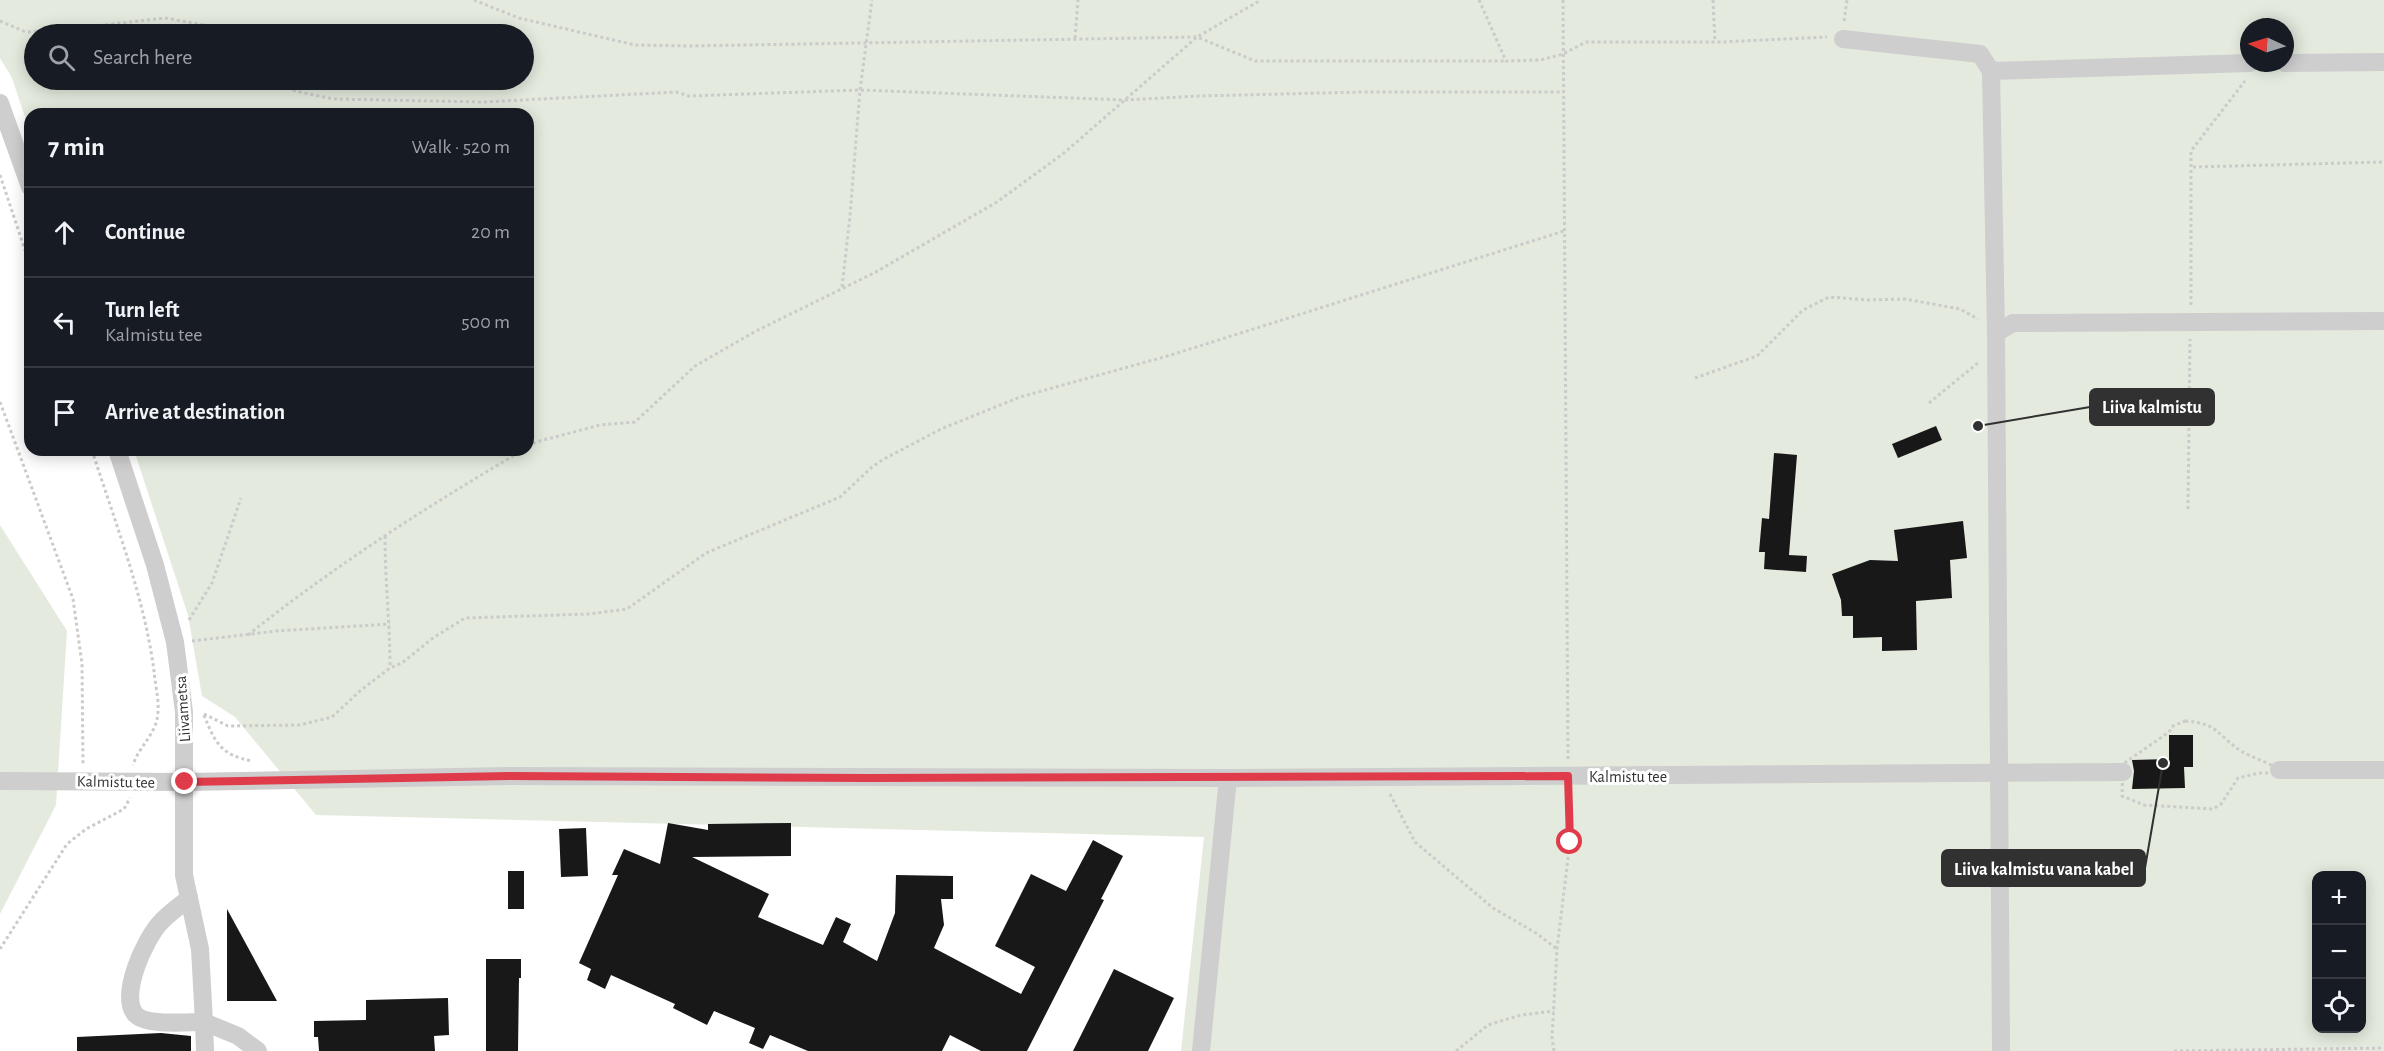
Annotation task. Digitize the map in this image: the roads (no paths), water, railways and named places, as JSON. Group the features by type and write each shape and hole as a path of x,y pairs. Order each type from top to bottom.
{"street":[{"path":"1843,39 1980,54 1991,71 2001,1051"},
{"path":"2294,63 2384,62"},
{"path":"1991,71 2240,72"},
{"path":"0,103 24,170"},
{"path":"1995,342 2013,323 2384,321"},
{"name":"Liivametsa","path":"119,456 155,565 176,642 183,712 184,875 200,949 205,1051"},
{"path":"2279,770 2384,770"},
{"name":"Kalmistu tee","path":"0,781 185,782 509,776 1228,778 2123,772"},
{"path":"1201,1051 1228,778"},
{"path":"189,898 160,923 139,957 131,988 132,1008 137,1016 150,1021 204,1022 238,1036 258,1051"}],"place":[{"name":"Liiva kalmistu","path":"1978,426"},
{"name":"Liiva kalmistu vana kabel","path":"2163,763"}]}
